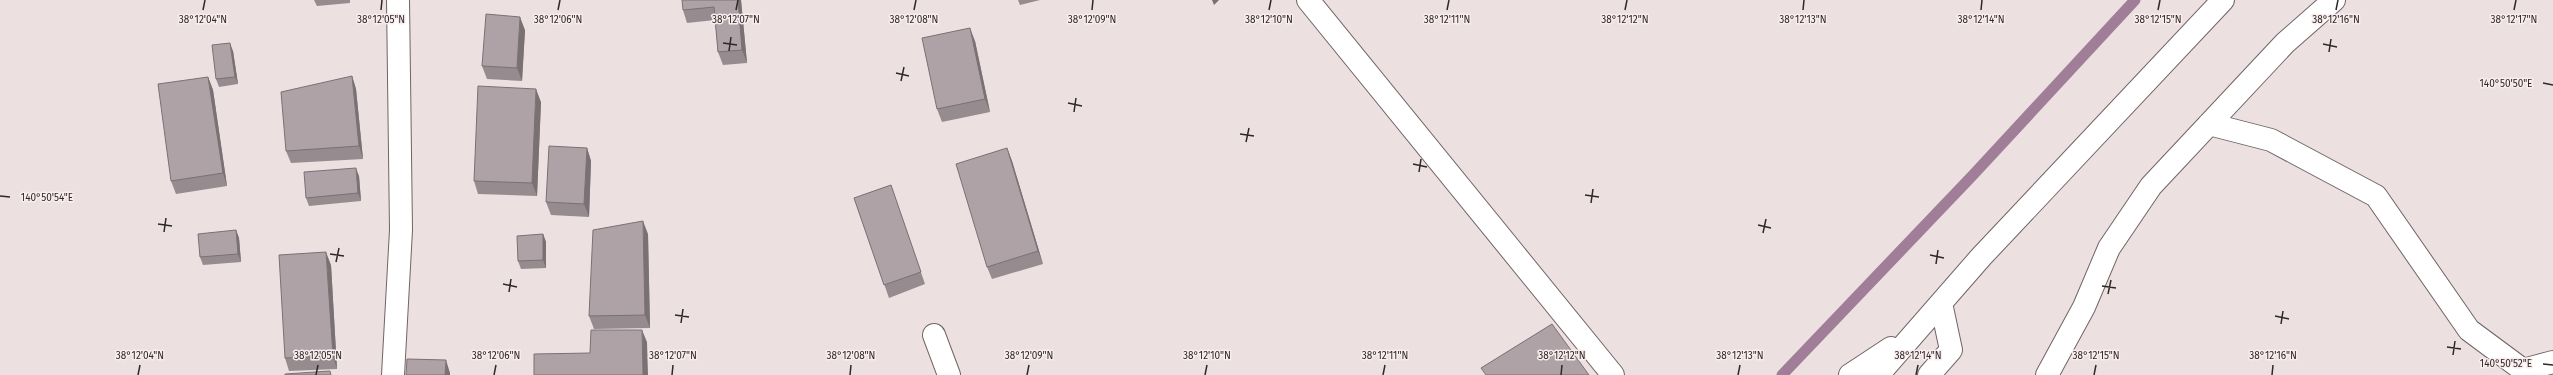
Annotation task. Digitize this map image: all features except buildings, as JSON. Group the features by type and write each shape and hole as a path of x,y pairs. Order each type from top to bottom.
{"street":[{"path":"393,375 401,230 398,0"},
{"path":"1308,0 1613,375"},
{"path":"1878,375 1981,257 2223,0"},
{"path":"2047,375 2084,307 2109,248 2151,186 2285,44 2334,0"},
{"path":"2209,124 2271,140 2376,196 2469,330 2522,370 2553,362"},
{"path":"1929,375 1951,350 1941,304"},
{"path":"1850,375 1916,331"},
{"path":"934,335 949,375"}],"waterway":[{"path":"1782,375 1973,175 2135,0"}]}
